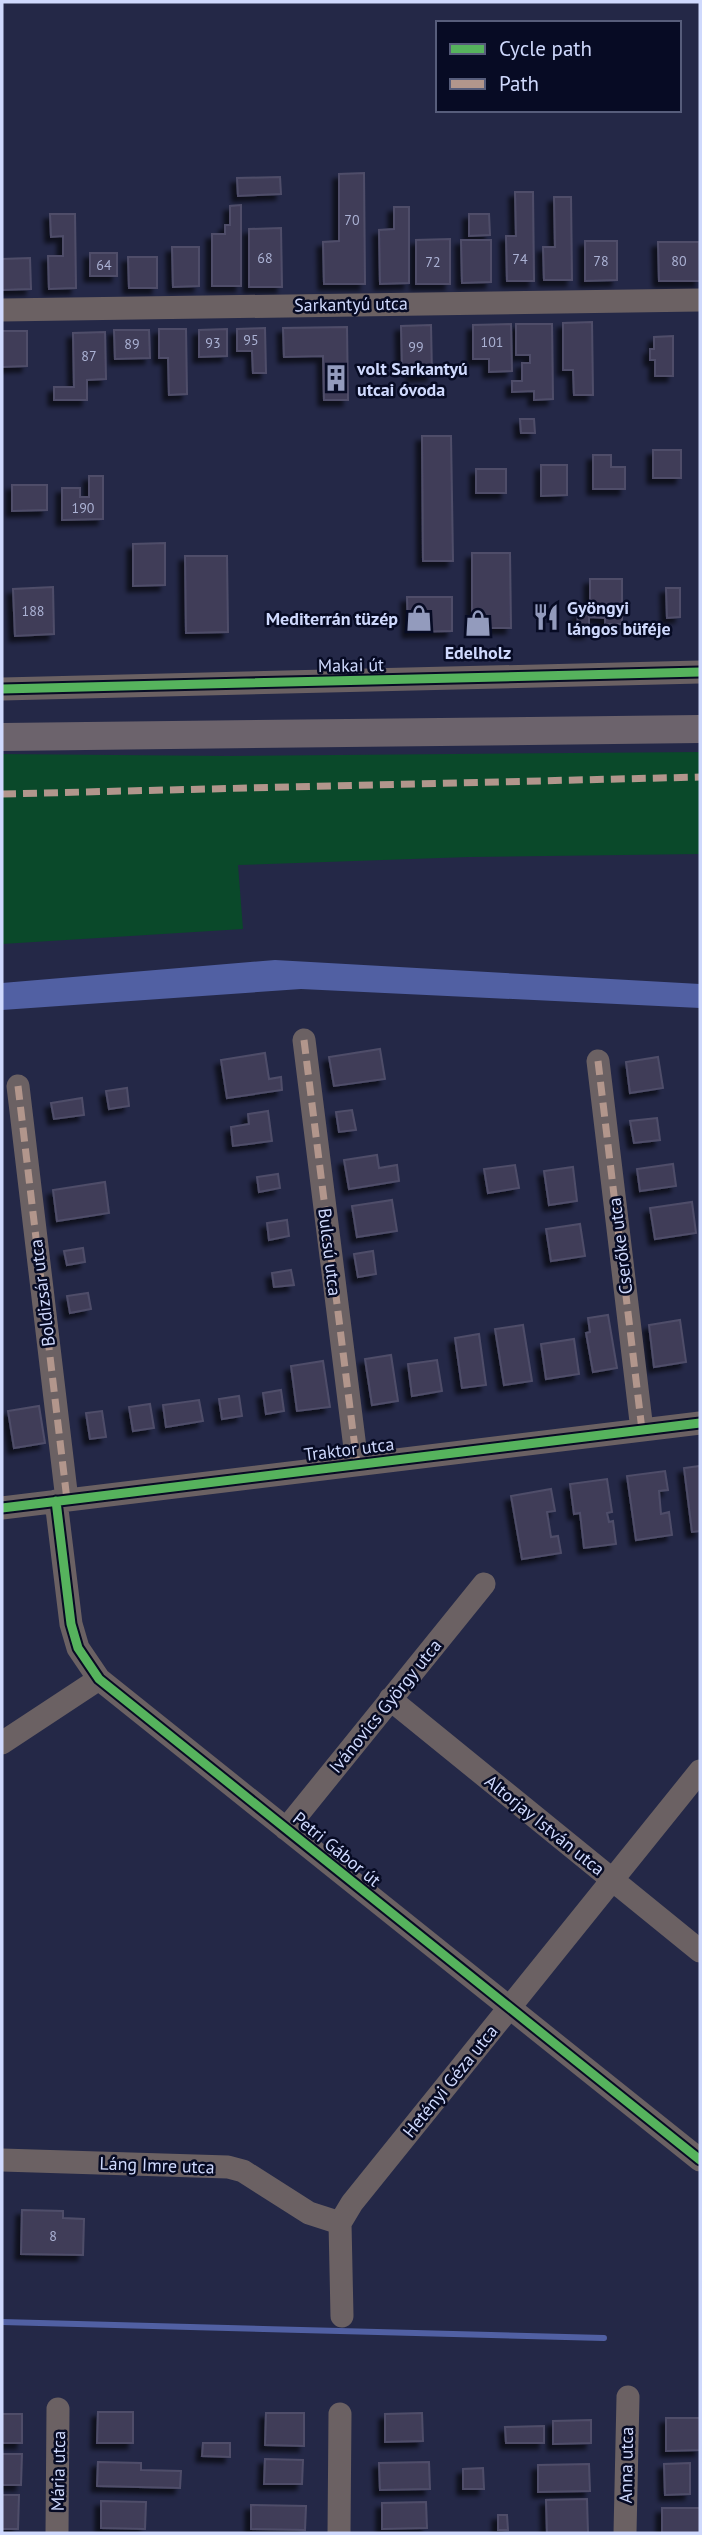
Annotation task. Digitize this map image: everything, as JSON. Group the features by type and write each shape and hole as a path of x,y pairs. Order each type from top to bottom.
{"main road":[{"path":"2,737 700,729"}],"street":[{"name":"Sarkantyú utca","path":"2,310 700,300"},
{"name":"Makai út","path":"2,689 700,672"},
{"name":"Bulcsú utca","path":"304,1040 357,1464"},
{"name":"Cserőke utca","path":"597,1061 642,1430"},
{"name":"Boldizsár utca","path":"18,1086 62,1501"},
{"name":"Traktor utca","path":"2,1508 700,1423"},
{"name":"Petri Gábor út","path":"62,1501 71,1624 78,1648 99,1679 700,2160"},
{"name":"Ivánovics György utca","path":"286,1829 484,1584"},
{"path":"2,1743 99,1679"},
{"name":"Altorjay István utca","path":"390,1699 700,1951"},
{"name":"Hetényi Géza utca","path":"341,2223 352,2203 700,1771"},
{"name":"Láng Imre utca","path":"2,2160 228,2167 243,2171 309,2213 341,2223"},
{"path":"341,2223 342,2316"},
{"name":"Anna utca","path":"625,2533 628,2397"},
{"name":"Mária utca","path":"57,2533 58,2409"},
{"path":"339,2533 340,2414"}],"green space":[{"path":"700,752 700,854 469,857 238,865 243,929 2,944 2,754 227,756"}],"water":[{"path":"275,960 700,984 700,1008 301,989 2,1010 2,983"}],"building":[{"path":"364,173 365,284 324,284 323,242 339,241 339,174"},
{"path":"280,177 281,194 238,196 237,178"},
{"path":"515,192 533,192 534,281 507,281 506,236 516,236"},
{"path":"554,197 571,197 572,280 544,280 543,247 555,247"},
{"path":"241,205 241,286 212,286 212,234 225,234 225,225 230,225 230,206"},
{"path":"394,207 409,207 409,283 380,284 379,230 394,229"},
{"path":"50,214 75,214 76,288 49,289 48,256 63,256 63,236 51,237"},
{"path":"469,214 489,214 490,235 469,236"},
{"path":"281,228 282,287 249,287 249,229"},
{"path":"450,239 450,284 416,284 416,240"},
{"path":"461,240 491,240 491,282 462,283"},
{"path":"585,241 617,241 617,280 585,281"},
{"path":"658,242 699,242 700,281 659,281"},
{"path":"172,247 199,247 199,286 173,287"},
{"path":"90,253 117,253 117,276 90,276"},
{"path":"128,257 157,257 157,288 129,288"},
{"path":"30,258 31,289 2,290 2,259"},
{"path":"592,322 593,395 574,395 573,370 563,370 563,323"},
{"path":"511,324 512,371 489,372 489,359 473,359 473,325"},
{"path":"516,324 552,324 553,399 534,400 534,391 512,392 512,381 522,381 522,363 530,363 530,355 516,355"},
{"path":"431,325 432,375 412,376 413,368 402,368 401,326"},
{"name":"volt Sarkantyú utcai óvoda","path":"347,327 348,400 324,400 323,356 284,357 283,328"},
{"path":"265,328 266,373 253,373 252,351 237,351 237,329"},
{"path":"159,329 186,329 187,394 169,395 168,358 159,358"},
{"path":"227,329 227,356 199,357 199,330"},
{"path":"114,330 149,330 150,358 115,359"},
{"path":"2,331 27,331 27,366 2,367"},
{"path":"105,332 106,379 87,380 87,400 54,400 54,387 74,387 73,333"},
{"path":"673,336 673,376 655,376 655,360 650,360 654,337"},
{"path":"520,419 534,419 535,433 521,433"},
{"path":"422,436 451,436 453,561 423,561"},
{"path":"653,450 681,450 681,478 653,478"},
{"path":"593,455 611,455 611,467 625,467 625,489 593,489"},
{"path":"541,465 567,465 567,495 541,496"},
{"path":"476,469 506,469 506,493 476,493"},
{"path":"89,476 103,476 103,519 62,520 62,488 80,488 80,497 89,497"},
{"path":"12,485 47,485 47,510 12,511"},
{"path":"165,543 165,585 133,586 133,544"},
{"path":"472,553 510,553 511,628 472,628"},
{"path":"185,556 227,556 228,632 186,633"},
{"path":"590,579 622,579 622,624 605,624 605,618 590,617"},
{"path":"53,587 54,634 15,636 13,589"},
{"path":"666,588 680,588 680,617 667,618"},
{"path":"407,597 452,597 452,631 408,632"},
{"path":"578,613 589,613 589,633 577,633"},
{"path":"380,1049 385,1079 334,1086 329,1057"},
{"path":"265,1053 269,1079 281,1077 282,1090 227,1098 221,1060"},
{"path":"658,1057 663,1088 630,1093 626,1062"},
{"path":"127,1088 129,1106 109,1109 106,1091"},
{"path":"82,1098 84,1115 54,1119 51,1103"},
{"path":"352,1110 356,1130 339,1132 336,1112"},
{"path":"268,1111 272,1141 233,1146 231,1127 249,1124 248,1114"},
{"path":"657,1118 660,1140 634,1143 630,1121"},
{"path":"377,1155 379,1168 397,1165 399,1181 349,1189 344,1160"},
{"path":"673,1164 676,1186 640,1191 637,1169"},
{"path":"515,1165 519,1188 488,1193 484,1169"},
{"path":"573,1167 577,1201 549,1205 544,1171"},
{"path":"278,1174 280,1188 259,1192 257,1177"},
{"path":"105,1182 109,1213 57,1221 53,1190"},
{"path":"392,1200 397,1231 357,1237 352,1206"},
{"path":"692,1202 696,1233 655,1239 650,1208"},
{"path":"287,1220 289,1236 269,1240 267,1223"},
{"path":"580,1224 585,1256 551,1261 546,1229"},
{"path":"83,1248 85,1262 67,1265 64,1251"},
{"path":"373,1251 376,1274 358,1277 354,1254"},
{"path":"291,1270 294,1285 274,1287 272,1273"},
{"path":"88,1293 91,1309 70,1313 67,1296"},
{"path":"608,1315 617,1368 593,1372 586,1333 590,1332 588,1318"},
{"path":"680,1320 686,1362 654,1367 649,1325"},
{"path":"523,1325 532,1381 504,1385 495,1329"},
{"path":"479,1334 486,1385 462,1388 455,1338"},
{"path":"574,1339 579,1374 546,1379 541,1344"},
{"path":"391,1355 398,1401 372,1405 365,1359"},
{"path":"437,1360 442,1391 412,1396 408,1364"},
{"path":"323,1361 330,1407 297,1411 291,1366"},
{"path":"281,1390 284,1411 266,1414 263,1393"},
{"path":"239,1396 242,1416 222,1419 219,1399"},
{"path":"199,1400 203,1421 166,1427 163,1405"},
{"path":"150,1404 154,1428 133,1431 129,1407"},
{"path":"39,1406 45,1443 14,1448 8,1411"},
{"path":"102,1411 106,1437 90,1439 86,1413"},
{"path":"700,1466 700,1531 692,1532 684,1468"},
{"path":"665,1471 668,1490 659,1491 661,1514 669,1512 672,1535 636,1540 627,1476"},
{"path":"607,1479 612,1512 607,1513 609,1522 613,1521 616,1544 584,1548 580,1513 574,1514 570,1484"},
{"path":"551,1489 555,1511 547,1512 551,1537 558,1536 561,1553 522,1559 511,1496"},
{"path":"22,2210 63,2211 63,2218 84,2219 83,2255 21,2254"},
{"path":"98,2412 133,2412 133,2443 97,2443"},
{"path":"266,2413 304,2413 304,2446 265,2445"},
{"path":"422,2413 423,2441 385,2442 385,2414"},
{"path":"2,2414 22,2414 22,2443 2,2443"},
{"path":"666,2418 700,2418 700,2450 666,2451"},
{"path":"591,2420 591,2443 553,2444 553,2421"},
{"path":"544,2426 544,2443 506,2443 505,2427"},
{"path":"203,2443 230,2443 230,2457 202,2456"},
{"path":"2,2454 22,2454 21,2485 2,2485"},
{"path":"265,2459 303,2460 302,2484 264,2484"},
{"path":"98,2462 141,2463 141,2470 181,2471 180,2488 97,2486"},
{"path":"429,2462 430,2489 380,2490 379,2463"},
{"path":"690,2463 690,2494 665,2495 664,2464"},
{"path":"589,2464 590,2491 538,2492 538,2465"},
{"path":"483,2468 484,2489 463,2489 463,2469"},
{"path":"2,2495 19,2495 18,2529 2,2529"},
{"path":"587,2499 588,2533 547,2533 546,2500"},
{"path":"101,2501 146,2502 145,2529 101,2528"},
{"path":"426,2502 427,2528 382,2529 382,2503"},
{"path":"251,2505 306,2506 305,2530 251,2529"},
{"path":"662,2508 700,2508 700,2533 662,2533"},
{"path":"498,2515 507,2515 508,2530 498,2530"}],"waterway":[{"path":"2,2322 604,2338"}],"marked path":[{"path":"2,794 700,777"},
{"path":"304,1040 357,1464"},
{"path":"598,1061 642,1430"},
{"path":"18,1086 67,1500"}],"cycle path":[{"path":"2,689 700,672"},
{"path":"2,1508 700,1423"},
{"path":"56,1501 71,1624 78,1648 99,1679 700,2160"}],"place":[{"name":"volt Sarkantyú utcai óvoda","path":"336,378"},
{"name":"Gyöngyi lángos büféje","path":"546,617"},
{"name":"Mediterrán tüzép","path":"419,618"},
{"name":"Edelholz","path":"478,623"}]}
